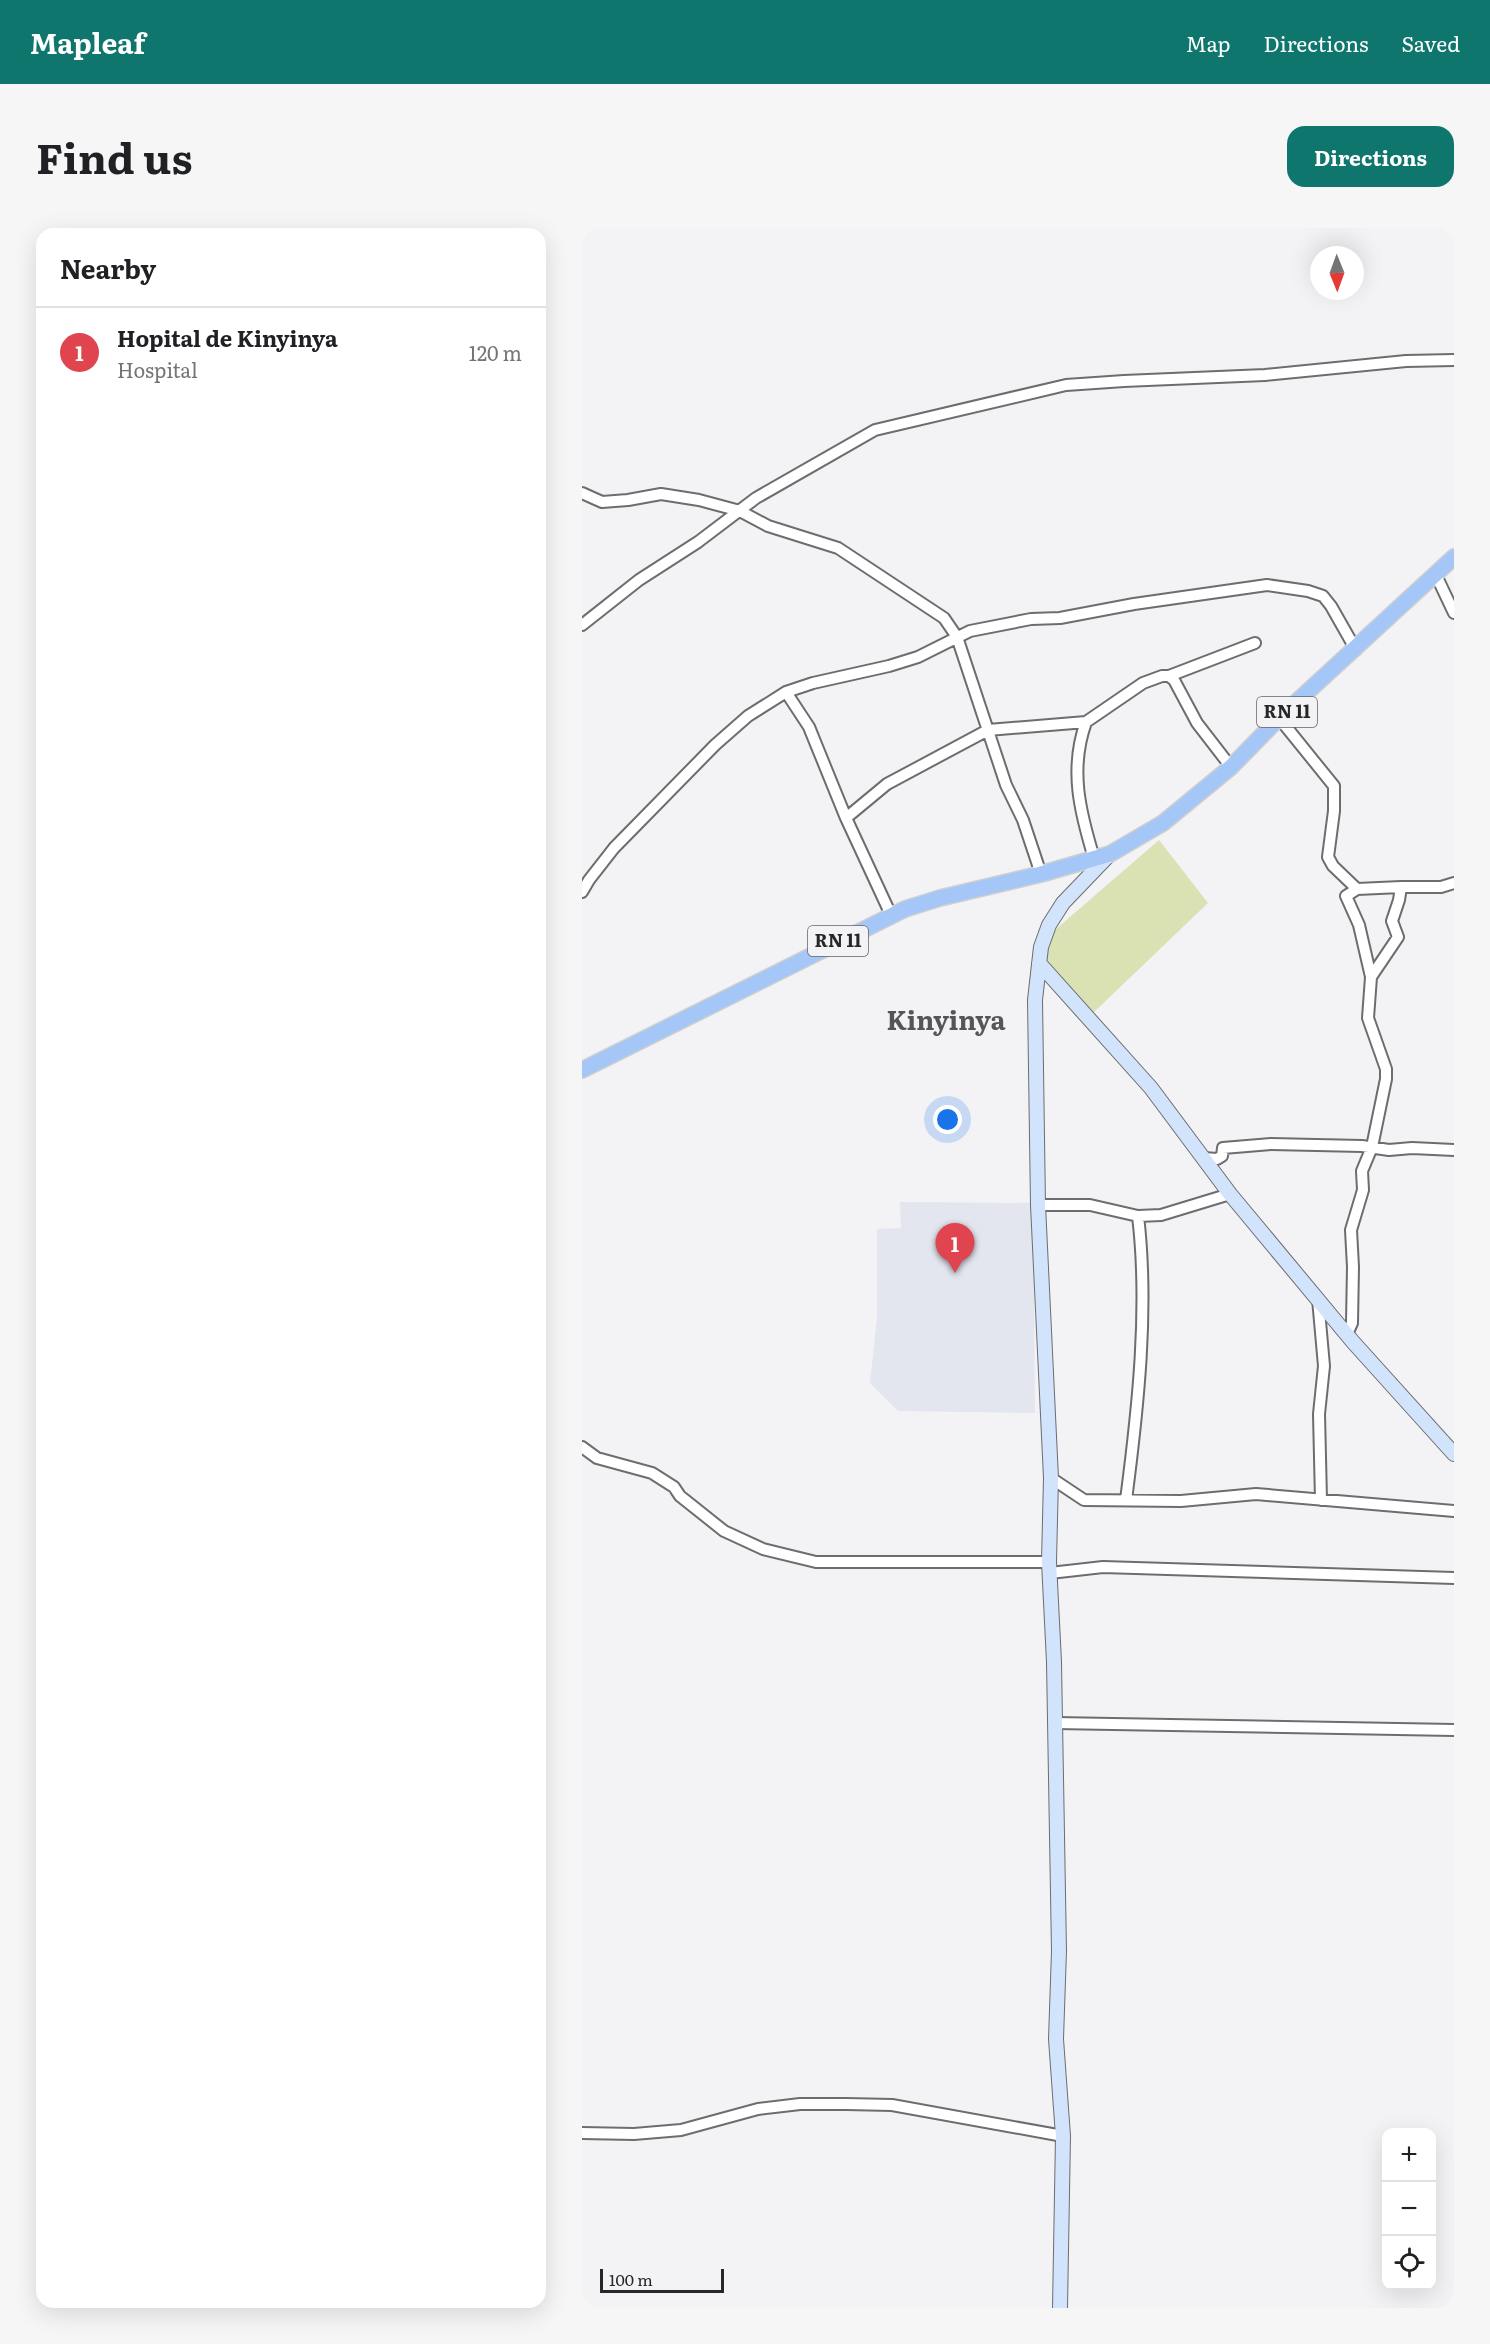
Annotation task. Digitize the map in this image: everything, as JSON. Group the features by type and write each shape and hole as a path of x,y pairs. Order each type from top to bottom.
{"main road":[{"name":"RN 11","path":"582,1070 891,915 940,898 1041,874 1110,854 1163,823 1231,767 1280,718 1454,557"},
{"path":"1060,2308 1063,2136 1056,2039 1059,1951 1055,1723 1049,1567 1051,1478 1038,1205 1035,1000 1045,935 1063,903 1110,854"},
{"path":"1039,963 1152,1088 1230,1194 1347,1334 1454,1454"}],"street":[{"path":"582,624 639,580 698,542 756,498 875,430 1066,385 1265,375 1406,361 1454,360"},
{"path":"582,493 602,502 661,494 699,500 740,511 768,526 838,548 944,618 957,637 1006,785 1023,820 1041,874"},
{"path":"1435,573 1454,613"},
{"path":"582,892 614,848 715,745 748,716 786,692 918,657 970,631 1267,585 1308,591 1323,596 1356,650"},
{"path":"846,818 887,784 988,730 1086,722 1143,683 1162,676 1169,676 1255,643"},
{"path":"1169,676 1174,680 1197,723 1231,767"},
{"path":"786,692 809,727 846,818 891,915"},
{"path":"1280,718 1334,786 1334,812 1329,857 1333,866 1358,889"},
{"path":"1086,722 1078,742 1077,783 1079,810 1094,858"},
{"path":"1347,1334 1352,1323 1351,1230 1363,1190 1362,1171 1372,1147 1386,1069 1368,1018 1371,977 1359,925 1346,896 1358,889 1442,887 1454,883"},
{"path":"1371,977 1398,937 1392,921 1401,887"},
{"path":"1204,1158 1217,1159 1222,1156 1223,1148 1250,1145 1454,1150"},
{"path":"1038,1205 1090,1205 1138,1216 1161,1215 1230,1194"},
{"path":"1126,1500 1132,1456 1142,1317 1143,1259 1138,1216"},
{"path":"1318,1299 1324,1366 1319,1414 1321,1500"},
{"path":"582,1447 597,1458 652,1473 674,1487 681,1496 724,1531 763,1549 816,1562 1103,1567 1454,1578"},
{"path":"1051,1478 1084,1500 1181,1501 1256,1494 1454,1511"},
{"path":"1055,1723 1454,1730"},
{"path":"582,2133 634,2134 681,2130 758,2109 800,2104 846,2104 892,2105 1063,2136"}],"shaded area":[{"path":"900,1202 1033,1203 1035,1413 898,1411 870,1383 877,1317 877,1229 901,1228"}],"green space":[{"path":"1159,840 1208,903 1093,1013 1045,960 1048,936"}],"place":[{"name":"Hopital de Kinyinya","path":"955,1273"}],"district":[{"name":"Kinyinya","path":"946,1021"}]}
